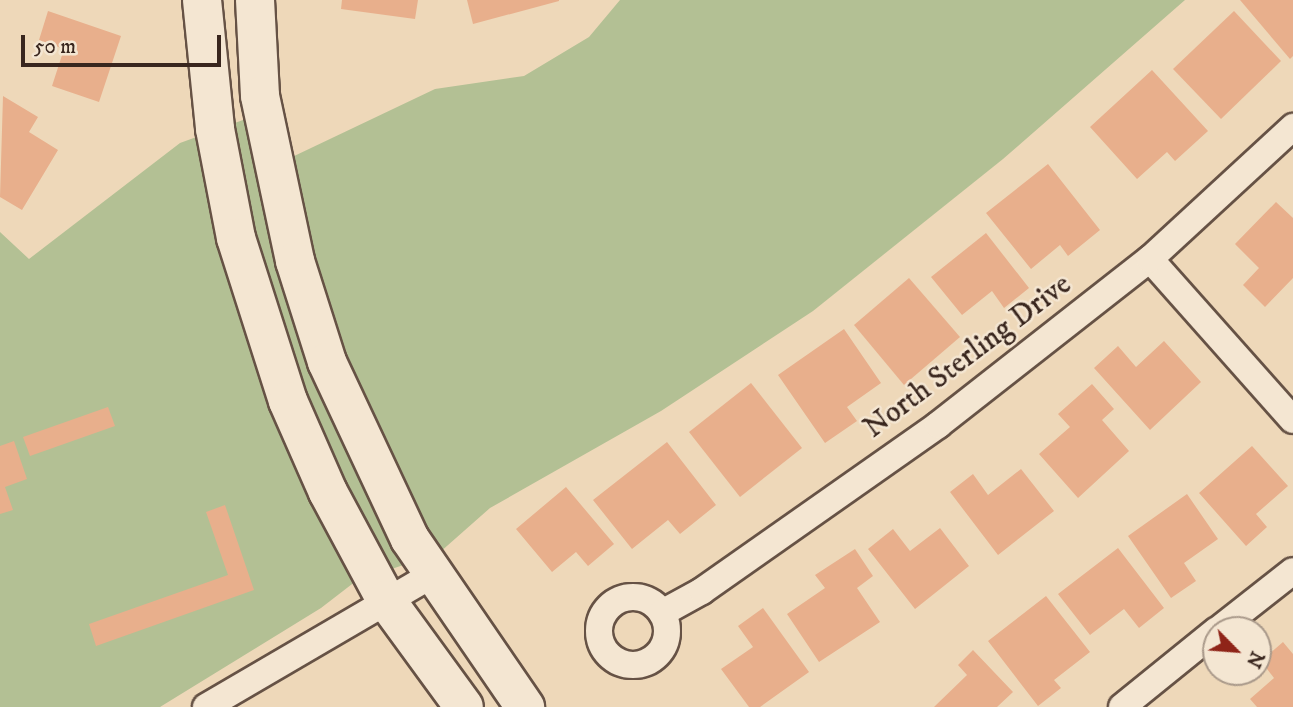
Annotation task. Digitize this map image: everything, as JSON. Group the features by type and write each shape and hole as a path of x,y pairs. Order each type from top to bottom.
{"street":[{"path":"202,0 215,129 243,261 305,443 386,600 464,707"},
{"path":"255,0 260,96 295,261 346,410 432,575 526,707"},
{"name":"North Sterling Drive","path":"662,613 702,591 938,425 1150,259 1293,127"},
{"path":"1150,259 1293,420"},
{"path":"1236,616 1293,571"},
{"path":"206,707 432,575"},
{"path":"1122,707 1202,643"}],"green space":[{"path":"620,0 1185,0 1003,159 813,311 661,411 490,508 439,553 356,581 321,608 160,707 0,707 0,232 29,259 180,143 281,106 290,158 435,89 524,76 589,37"}],"building":[{"path":"342,0 418,0 415,19 341,9"},
{"path":"467,0 559,0 559,1 473,24"},
{"path":"1240,0 1293,0 1293,56 1290,59"},
{"path":"48,11 121,36 99,102 52,86 64,49 39,40"},
{"path":"1234,11 1281,61 1221,119 1173,69"},
{"path":"1152,70 1208,131 1175,161 1167,152 1137,179 1090,127"},
{"path":"3,96 38,117 29,132 58,150 22,210 0,197"},
{"path":"1048,164 1100,230 1068,256 1060,245 1031,269 986,213"},
{"path":"1276,202 1293,218 1293,278 1265,307 1243,285 1259,268 1235,244"},
{"path":"986,233 1029,288 1004,308 992,291 962,315 931,277"},
{"path":"909,278 960,337 904,385 854,325"},
{"path":"844,329 881,383 847,407 857,421 825,443 778,375"},
{"path":"1164,341 1201,382 1150,430 1094,368 1118,346 1136,367"},
{"path":"751,383 802,448 740,497 689,432"},
{"path":"1092,384 1114,409 1102,420 1129,451 1078,498 1039,454 1070,427 1058,414"},
{"path":"108,407 115,426 30,456 23,437"},
{"path":"14,441 27,479 5,487 13,510 0,514 0,446"},
{"path":"667,442 716,505 680,534 668,520 632,549 593,500"},
{"path":"1252,446 1288,486 1256,514 1267,527 1246,546 1199,493"},
{"path":"1021,469 1054,511 998,555 950,492 973,474 988,495"},
{"path":"566,487 614,544 588,566 576,552 552,572 516,529"},
{"path":"1187,494 1218,539 1184,563 1196,581 1171,598 1128,536"},
{"path":"225,505 254,590 96,646 89,624 228,575 206,512"},
{"path":"940,528 969,566 915,609 868,549 893,529 910,551"},
{"path":"1118,548 1164,608 1139,628 1124,609 1090,635 1058,594"},
{"path":"855,549 873,576 857,588 880,622 819,662 787,614 825,588 815,575"},
{"path":"1046,596 1090,652 1054,680 1061,688 1038,706 988,641"},
{"path":"763,608 809,672 760,707 749,707 721,669 753,647 738,626"},
{"path":"1283,642 1293,654 1293,707 1257,707 1250,699 1265,686 1272,686 1272,652"},
{"path":"973,650 1013,692 997,707 934,707 967,675 958,665"}]}
